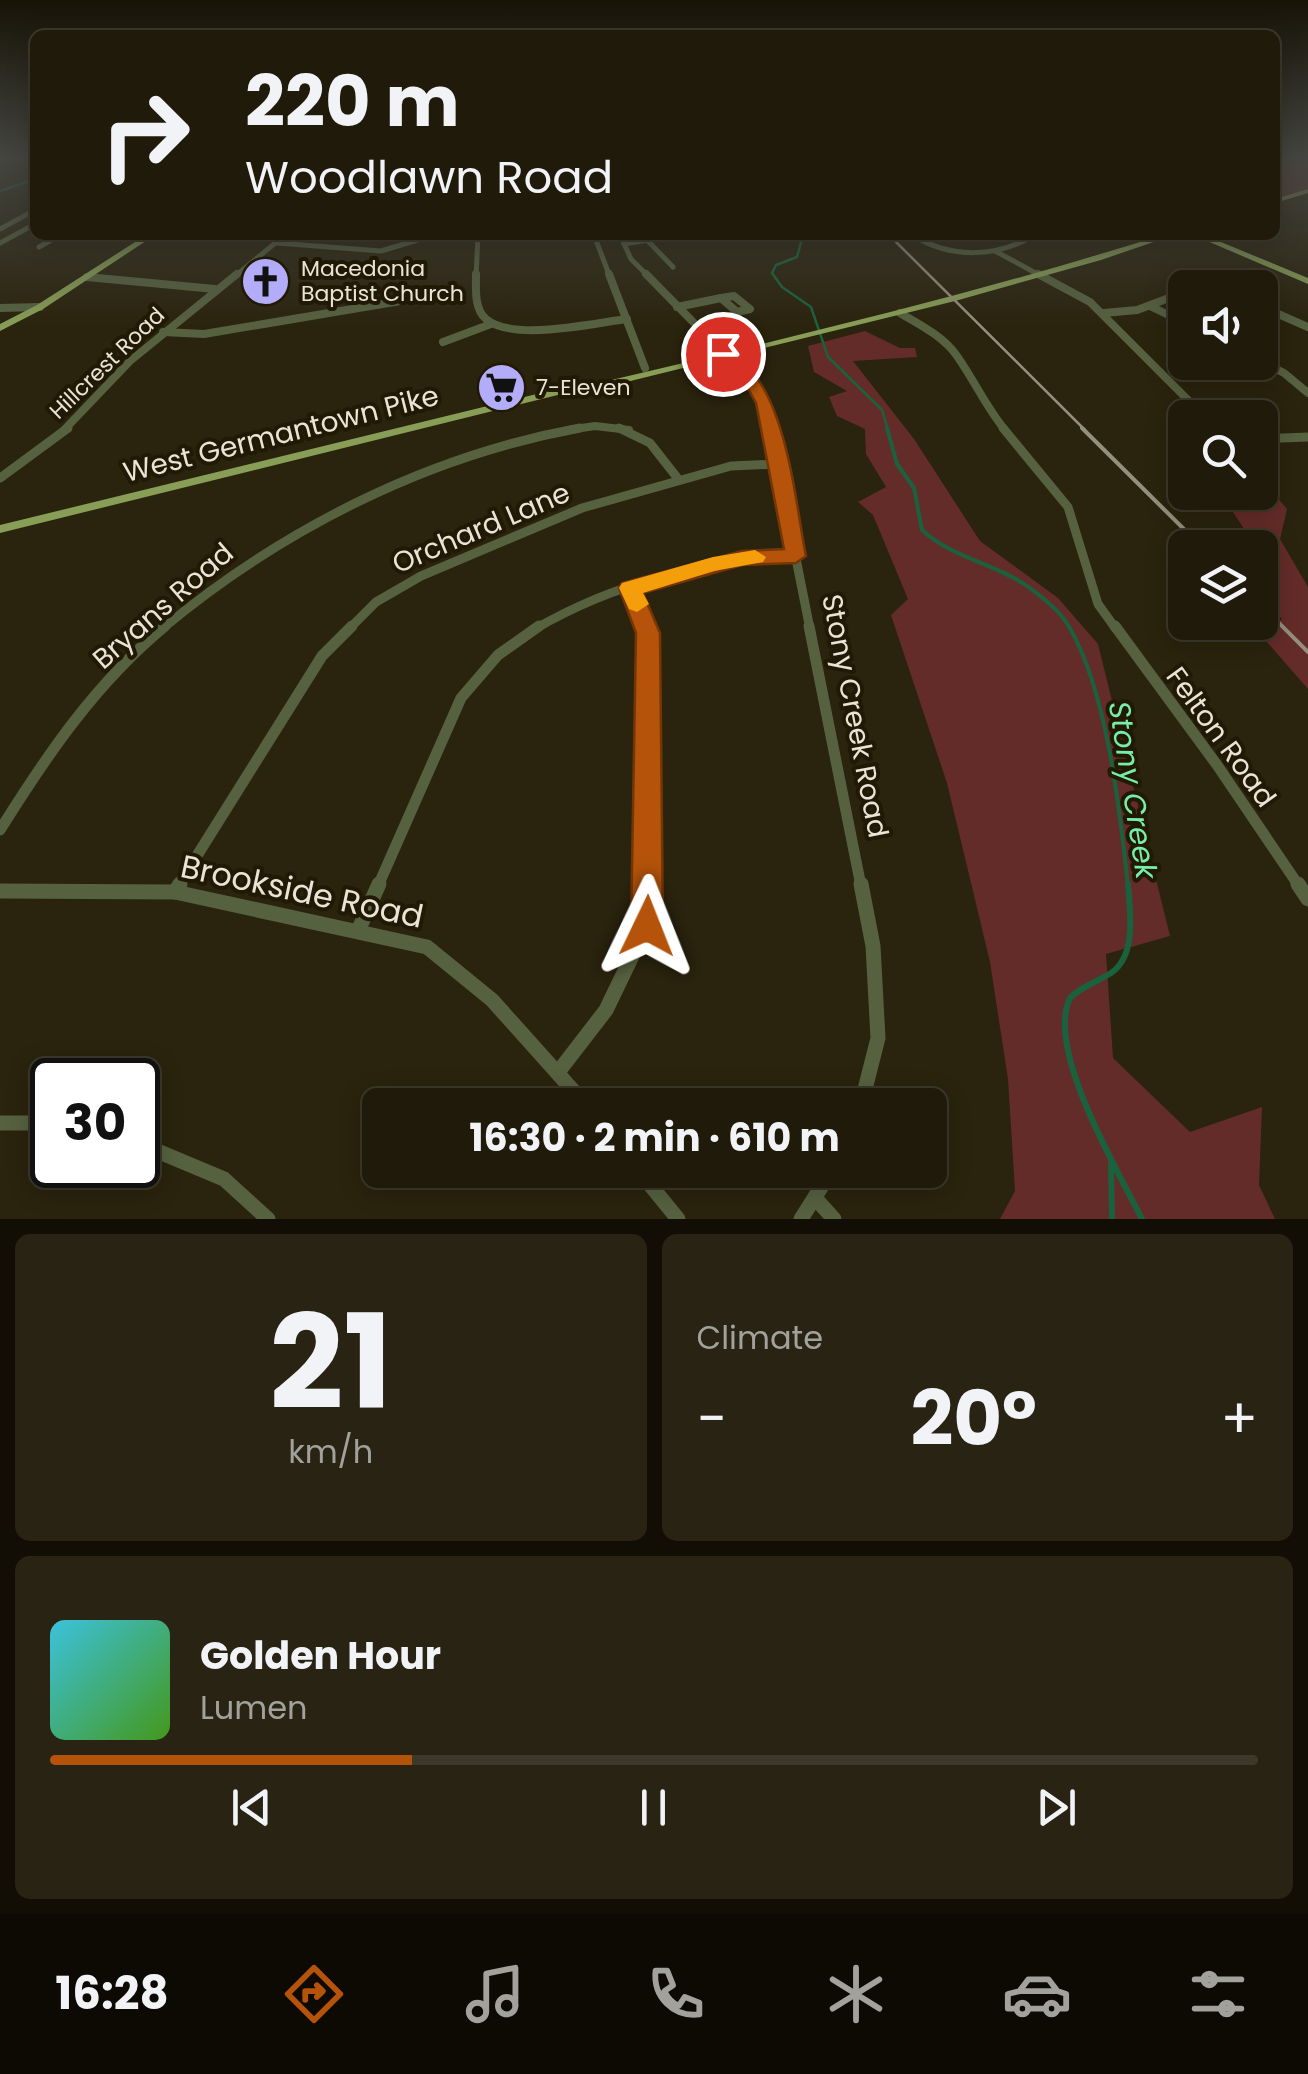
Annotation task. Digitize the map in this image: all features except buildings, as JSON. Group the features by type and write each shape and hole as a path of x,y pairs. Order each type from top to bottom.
{"main road":[{"path":"0,328 40,307 143,240"},
{"name":"West Germantown Pike","path":"574,388 598,386 1046,276 1155,240"},
{"path":"1210,240 1306,278"},
{"name":"West Germantown Pike","path":"0,529 646,368 723,354"}],"street":[{"path":"0,229 28,214"},
{"path":"0,243 30,227"},
{"path":"39,247 51,240"},
{"name":"Hillcrest Road","path":"0,478 78,420 130,361 162,332 279,240"},
{"path":"276,243 381,251 417,240"},
{"path":"478,240 478,306 491,324"},
{"path":"596,240 646,368"},
{"name":"Stony Creek Road","path":"622,240 631,259 754,384 765,403 873,946 878,1038 866,1088"},
{"path":"624,244 652,240"},
{"path":"923,240 944,250 995,251 1022,240"},
{"path":"648,241 673,266"},
{"path":"995,251 1046,276 1104,313 1189,400"},
{"path":"87,277 215,290"},
{"path":"677,307 722,298"},
{"path":"1104,313 1150,306 1168,299"},
{"path":"162,332 204,334 406,300"},
{"path":"1150,306 1168,315"},
{"path":"0,308 40,307"},
{"name":"Felton Road","path":"900,313 940,338 956,354 988,410 1068,507 1098,604 1218,765 1308,898"},
{"path":"1278,314 1308,327"},
{"path":"443,342 491,324 514,330 627,319"},
{"path":"1278,370 1308,392"},
{"name":"Bryans Road","path":"0,830 59,737 133,656 216,582 307,524 434,468 586,427 613,426 636,434 655,449 679,480"},
{"path":"1278,438 1308,437"},
{"name":"Orchard Lane","path":"174,892 322,656 355,619 396,588 582,508 732,466 777,464"},
{"path":"358,930 461,698 480,672 540,626 630,588 742,558 796,556"},
{"path":"558,1072 606,1010 647,926 648,633 630,588"},
{"name":"Brookside Road","path":"0,891 174,892 427,947 454,965 506,1013 572,1088"},
{"path":"0,1124 30,1124"},
{"path":"160,1152 224,1179 268,1219"},
{"path":"653,1188 678,1219"},
{"path":"802,1219 822,1188"},
{"path":"816,1199 834,1219"}],"shaded area":[{"path":"865,331 900,348 915,348 917,357 853,361 914,439 980,541 1058,598 1098,644 1170,936 1106,954 1113,1058 1190,1132 1262,1107 1259,1185 1275,1219 1000,1219 1015,1191 1008,1079 990,962 947,783 891,615 908,599 873,515 858,502 886,487 866,454 865,429 837,416 829,397 847,391 814,372 808,346"},
{"path":"1278,498 1287,509 1280,539 1308,587 1308,689 1265,640 1278,640 1278,622 1282,619 1278,615 1278,530 1245,530 1231,510 1278,510"}],"waterway":[{"name":"Stony Creek","path":"802,240 797,257 776,265 772,273 782,287 811,307 828,357 882,410 888,430"},
{"name":"Stony Creek","path":"887,428 897,464 914,488 922,530 947,548 1030,588 1068,625 1093,682 1102,716 1128,886"},
{"name":"Stony Creek","path":"1128,884 1130,932 1125,955 1111,973 1070,998 1065,1020 1075,1078 1142,1219"},
{"path":"1111,1163 1112,1219"}],"railway":[{"path":"894,240 1085,430"},
{"path":"1082,428 1185,530"},
{"path":"1278,622 1308,652"}],"slow traffic":[{"path":"637,604 630,588 713,564 755,557"}],"place":[{"name":"Macedonia Baptist Church","path":"266,281"},
{"name":"7-Eleven","path":"501,387"}],"route":[{"path":"647,926 648,633 630,588 742,558 796,556 765,403 754,384 723,354"}]}
